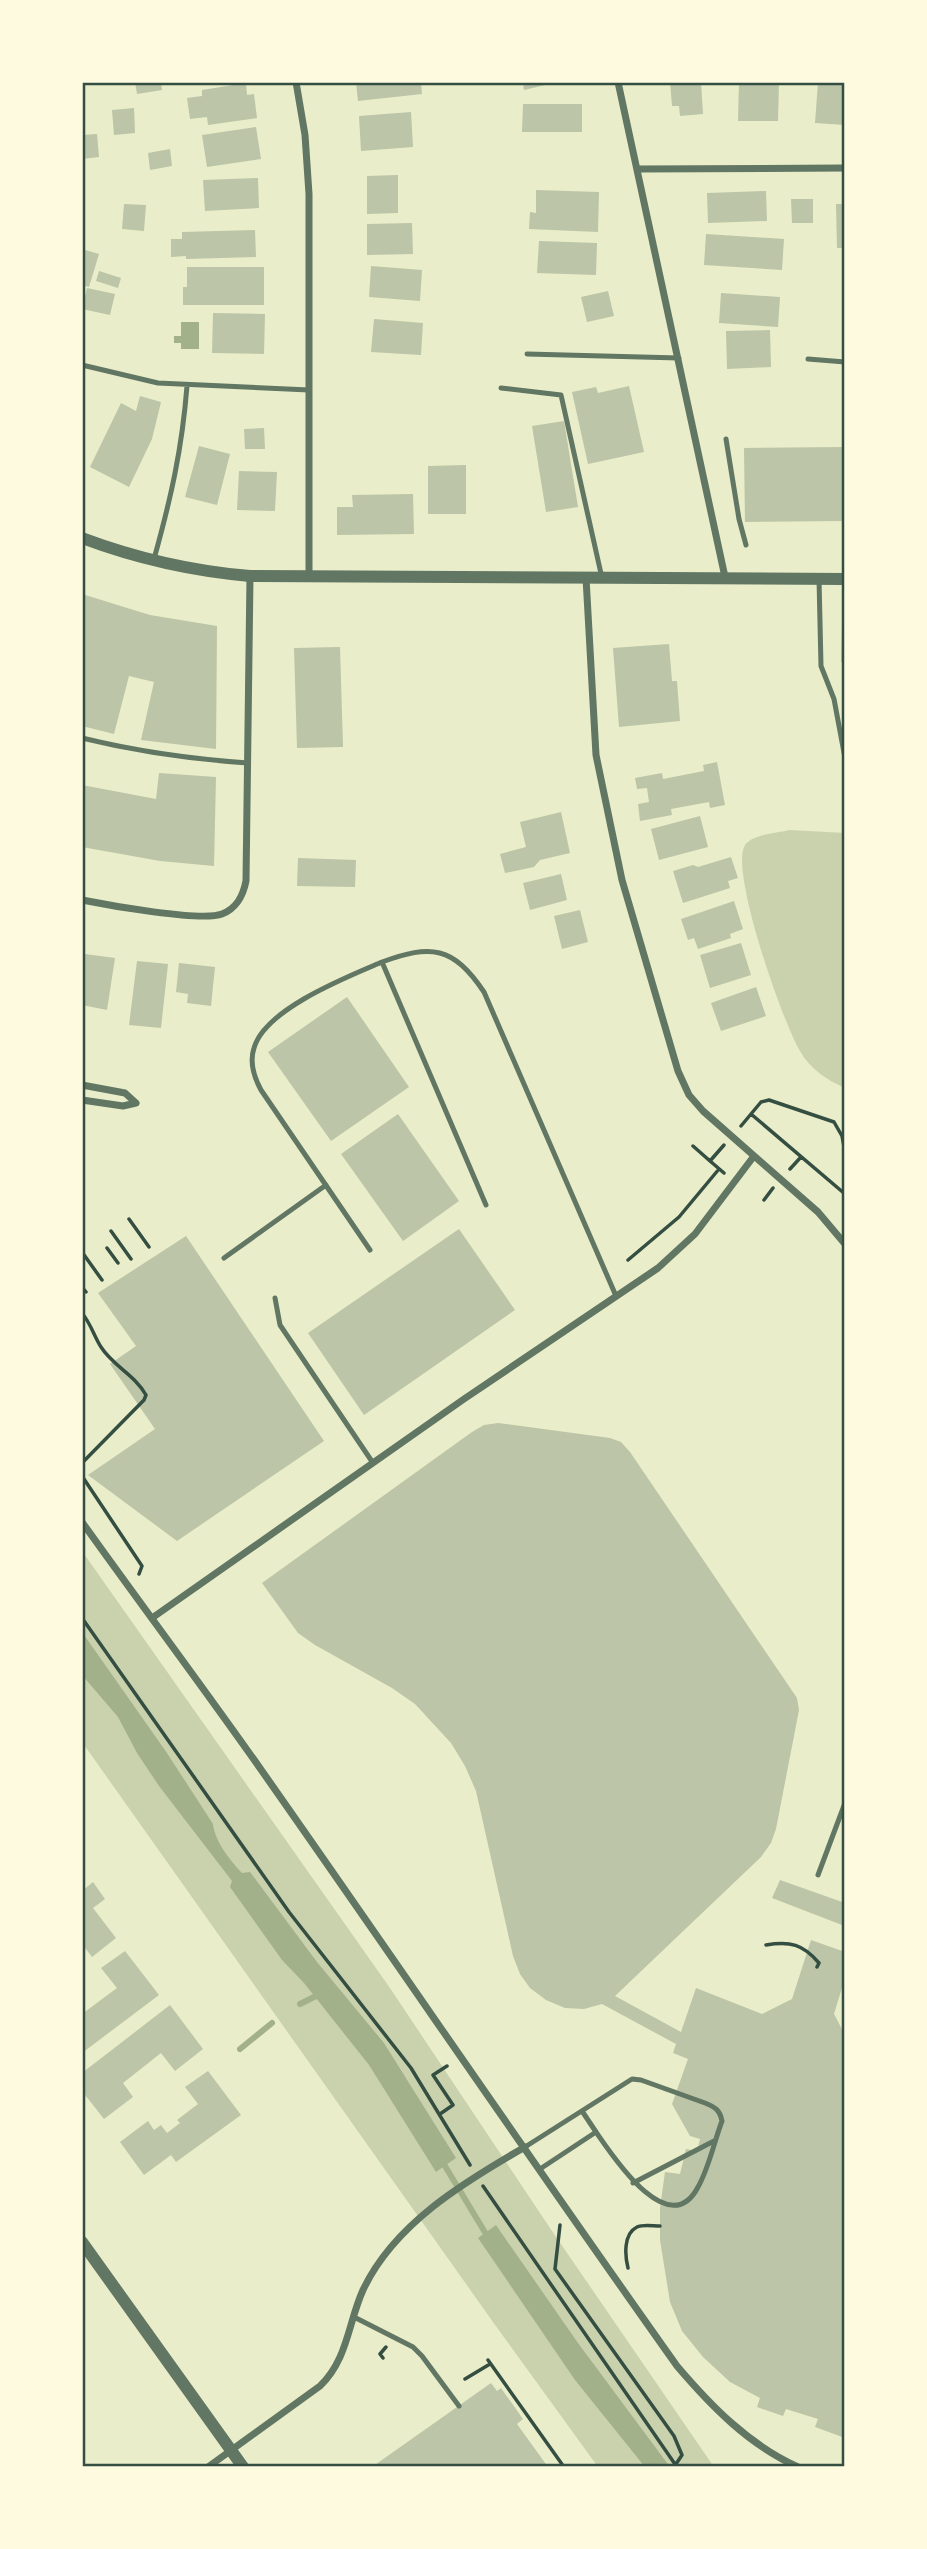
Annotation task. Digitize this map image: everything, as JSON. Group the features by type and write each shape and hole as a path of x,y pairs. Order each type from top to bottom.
{"street":[{"path":"296,82 309,194 309,576"},
{"path":"618,82 725,577"},
{"path":"636,169 845,168"},
{"path":"82,538 153,562 206,572 250,576 845,579"},
{"path":"82,900 127,908 213,916 233,907 243,895 246,881 250,576"},
{"path":"586,578 596,755 622,880 678,1071 689,1095 703,1111 818,1212 845,1244"},
{"path":"82,1085 125,1093 136,1103 123,1106 82,1100"},
{"path":"152,1618 658,1268 695,1234 754,1156"},
{"path":"82,1522 262,1770 662,2344 699,2392 724,2418 798,2467"},
{"path":"208,2467 331,2376 345,2349 371,2273 407,2227 525,2147"},
{"path":"82,2242 243,2467"}],"lane":[{"path":"527,354 678,358"},
{"path":"808,359 845,362"},
{"path":"82,365 158,383 309,390"},
{"path":"153,562 174,485 183,433 187,386"},
{"path":"500,388 561,395 602,578"},
{"path":"726,439 738,519 746,545"},
{"path":"819,579 821,666 834,699 845,758"},
{"path":"82,738 194,760 248,763"},
{"path":"370,1250 261,1090 251,1065 253,1049 260,1035 290,1010 327,986 407,953 429,950 454,959 471,973 484,992 616,1296"},
{"path":"382,962 486,1205"},
{"path":"224,1258 326,1185"},
{"path":"275,1298 280,1325 373,1463"},
{"path":"818,1875 845,1803"},
{"path":"525,2147 621,2084 632,2079 715,2107 721,2113 722,2121 698,2188 690,2199 681,2204 671,2204 647,2194 633,2183 582,2110"},
{"path":"540,2169 596,2132"},
{"path":"633,2183 715,2141"},
{"path":"354,2317 412,2347 422,2356 459,2406"}],"path":[{"path":"741,1126 761,1102 769,1100 826,1117 839,1127 845,1152"},
{"path":"751,1114 845,1194"},
{"path":"693,1146 724,1173"},
{"path":"710,1161 720,1149"},
{"path":"791,1168 801,1156"},
{"path":"628,1260 679,1217 719,1169"},
{"path":"764,1200 769,1193"},
{"path":"129,1219 149,1247"},
{"path":"111,1231 131,1259"},
{"path":"107,1248 118,1263"},
{"path":"82,1252 102,1280"},
{"path":"82,1287 86,1292"},
{"path":"82,1313 102,1348 128,1372 146,1395 82,1464"},
{"path":"82,1476 142,1566 139,1574"},
{"path":"82,1618 289,1912 389,2038 440,2114 476,2175"},
{"path":"766,1945 784,1942 800,1947 813,1956 819,1964 817,1967"},
{"path":"440,2114 453,2105 433,2075 447,2066"},
{"path":"483,2186 676,2466 682,2455 674,2436 555,2269 560,2225"},
{"path":"628,2269 626,2250 630,2234 639,2226 660,2226"},
{"path":"383,2358 380,2354 386,2347"},
{"path":"465,2379 477,2374 490,2362 564,2467"}],"shaded area":[{"path":"181,322 199,322 199,349 181,349 181,343 174,343 174,336 181,336"},
{"path":"790,830 845,833 845,1088 814,1069 792,1035 760,947 744,884 742,860 748,841"},
{"path":"82,1551 390,1988 714,2467 598,2467 82,1742"},
{"path":"82,1632 167,1753 213,1824 228,1857 242,1873 250,1872 317,1962 384,2043 456,2158 436,2172 369,2065 304,1983 282,1960 230,1887 232,1881 159,1786 118,1717 82,1675"},
{"path":"496,2225 578,2343 670,2467 645,2467 575,2380 478,2238"}],"building":[{"path":"135,82 161,82 162,90 137,94"},
{"path":"356,82 421,82 422,94 358,101"},
{"path":"523,82 554,82 554,83 524,90"},
{"path":"670,82 701,82 703,114 680,116 679,106 672,106"},
{"path":"739,82 779,82 778,121 738,121"},
{"path":"818,82 845,82 845,125 815,123"},
{"path":"246,83 247,95 254,94 257,118 208,125 207,117 190,119 187,98 202,96 202,90"},
{"path":"523,104 582,104 582,132 522,132"},
{"path":"134,108 135,133 114,135 112,110"},
{"path":"411,112 413,147 361,151 359,116"},
{"path":"256,127 261,159 207,167 202,135"},
{"path":"97,134 99,157 82,159 82,135"},
{"path":"170,149 172,166 150,170 148,153"},
{"path":"398,175 398,213 367,214 367,176"},
{"path":"258,178 259,208 205,211 203,180"},
{"path":"536,190 599,192 598,232 529,229 530,212 536,213"},
{"path":"766,191 767,221 708,223 707,193"},
{"path":"791,199 813,199 813,223 792,223"},
{"path":"124,204 146,205 144,231 122,229"},
{"path":"836,204 845,204 845,248 837,248"},
{"path":"412,223 413,254 367,255 367,224"},
{"path":"255,230 256,257 171,257 171,239 182,239 182,232"},
{"path":"706,234 784,239 782,270 704,265"},
{"path":"539,241 597,243 596,275 537,273"},
{"path":"82,249 99,254 89,287 82,285"},
{"path":"371,266 422,270 420,301 369,297"},
{"path":"187,267 264,267 264,305 183,305"},
{"path":"99,271 121,278 118,288 96,281"},
{"path":"87,288 115,294 110,315 82,309"},
{"path":"608,291 614,316 587,322 581,297"},
{"path":"721,293 780,297 778,327 719,323"},
{"path":"213,313 265,314 264,354 212,353"},
{"path":"374,319 423,323 421,355 371,352"},
{"path":"770,330 771,367 727,369 726,331"},
{"path":"629,386 644,452 588,464 572,392 596,387 598,393"},
{"path":"140,396 161,402 152,439 129,487 90,467 121,403 136,411"},
{"path":"564,421 578,507 546,512 532,426"},
{"path":"264,428 265,449 245,449 244,429"},
{"path":"199,446 230,454 217,505 185,497"},
{"path":"843,447 844,521 745,522 744,448"},
{"path":"466,465 466,514 428,514 428,466"},
{"path":"239,471 277,472 275,511 237,510"},
{"path":"413,494 414,534 337,535 337,507 353,507 352,495"},
{"path":"82,594 150,615 217,626 216,749 141,740 154,682 129,676 114,734 82,726"},
{"path":"842,622 845,622 845,662 841,662"},
{"path":"669,644 672,681 677,681 680,721 619,727 613,648"},
{"path":"340,647 343,747 297,748 294,648"},
{"path":"717,762 725,805 710,808 709,802 671,809 672,815 640,821 638,804 649,802 647,788 637,789 635,778 662,773 663,779 704,771 703,765"},
{"path":"159,773 216,777 214,866 160,861 82,847 82,785 156,799"},
{"path":"561,812 570,853 540,860 534,867 505,873 500,854 526,847 520,822"},
{"path":"700,816 708,847 659,860 651,829"},
{"path":"731,857 738,878 728,881 730,888 683,903 673,871"},
{"path":"298,858 356,860 355,887 297,886"},
{"path":"561,874 567,900 530,910 523,883"},
{"path":"734,901 743,929 730,934 731,938 698,949 694,938 688,940 681,919"},
{"path":"580,910 588,942 562,949 554,916"},
{"path":"741,943 751,975 710,988 700,955"},
{"path":"85,954 115,958 107,1010 82,1005"},
{"path":"137,961 168,964 161,1028 129,1025"},
{"path":"179,963 215,967 211,1006 187,1003 188,994 176,992"},
{"path":"756,987 766,1016 721,1031 711,1003"},
{"path":"347,997 409,1087 331,1141 268,1052"},
{"path":"398,1114 459,1201 403,1241 341,1154"},
{"path":"459,1229 515,1310 364,1415 308,1333"},
{"path":"186,1236 324,1441 177,1541 88,1475 155,1429 110,1364 136,1346 98,1293"},
{"path":"498,1423 610,1438 621,1442 797,1698 799,1710 771,1843 761,1857 615,1996 681,2032 696,1988 762,2014 792,1999 811,1940 845,1952 845,1978 834,2014 845,2035 845,2438 815,2427 818,2419 786,2409 783,2416 757,2407 760,2398 730,2382 703,2357 682,2331 670,2302 660,2240 660,2208 665,2172 680,2174 686,2149 697,2151 700,2139 690,2136 672,2104 688,2059 673,2053 676,2044 602,2004 584,2009 565,2008 546,2000 530,1988 520,1974 513,1956 476,1791 451,1743 415,1704 298,1633 262,1583 472,1432 484,1425"},
{"path":"780,1880 845,1903 845,1929 842,1925 772,1898"},
{"path":"93,1882 105,1899 93,1908 116,1938 92,1957 82,1944 82,1891"},
{"path":"125,1951 159,1995 82,2053 82,2014 117,1988 101,1968"},
{"path":"170,2005 203,2049 175,2071 161,2053 123,2083 133,2097 104,2119 82,2091 82,2073"},
{"path":"208,2071 241,2115 176,2162 171,2155 144,2175 120,2142 148,2121 154,2130 161,2125 167,2133 180,2123 177,2120 198,2104 185,2087"},
{"path":"491,2383 497,2391 501,2388 523,2419 517,2424 548,2467 372,2467"}],"waterway":[{"path":"300,2004 320,1994"},
{"path":"240,2049 272,2023"},
{"path":"442,2161 489,2239"}]}
